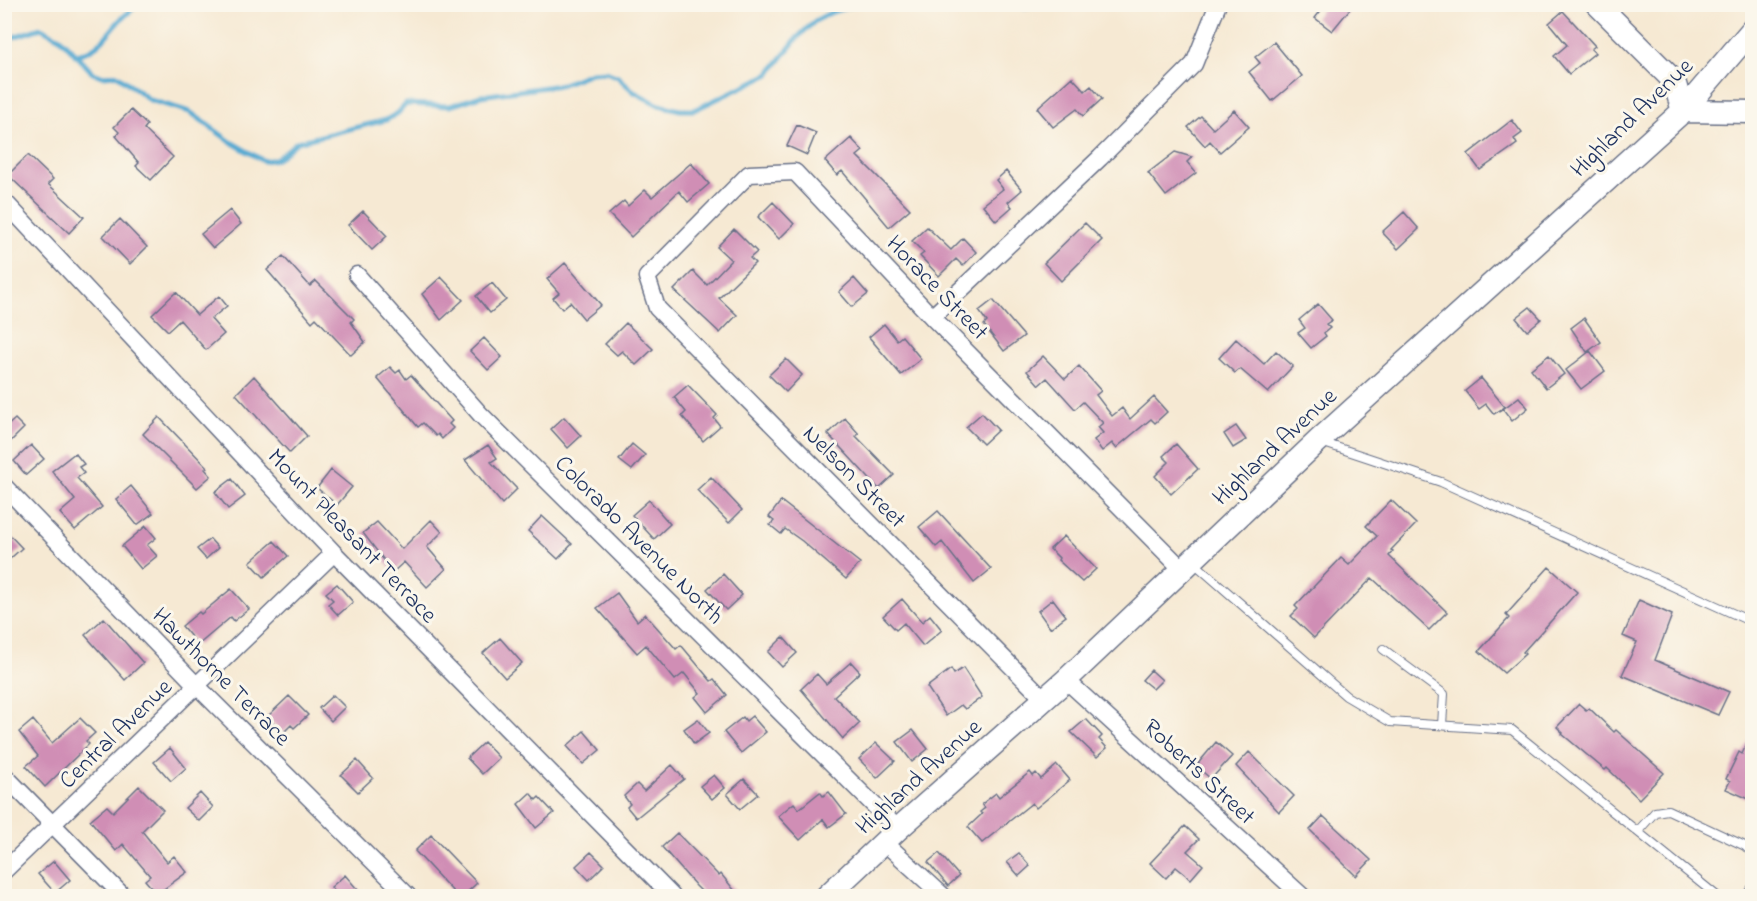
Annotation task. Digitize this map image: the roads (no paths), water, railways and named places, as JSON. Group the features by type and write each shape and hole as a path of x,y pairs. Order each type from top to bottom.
{"street":[{"path":"932,317 1100,158 1194,64 1218,4"},
{"path":"1597,4 1674,81 1683,111 1752,112"},
{"name":"Highland Avenue","path":"827,897 891,836 1066,680 1317,441 1683,111 1752,30"},
{"name":"Horace Street","path":"647,278 749,174 795,172 932,317 1187,565"},
{"name":"Mount Pleasant Terrace","path":"4,201 334,553 672,897"},
{"name":"Colorado Avenue North","path":"357,275 481,416 891,836 943,897"},
{"name":"Nelson Street","path":"647,278 657,308 1044,699"},
{"name":"Hawthorne Terrace","path":"4,486 198,687 408,897"},
{"name":"Central Avenue","path":"4,871 198,687 334,553"},
{"name":"Roberts Street","path":"1066,680 1302,897"},
{"path":"4,775 123,897"}],"lane":[{"path":"1317,441 1441,482 1752,622"},
{"path":"1187,565 1346,696 1390,722 1512,730 1717,897"},
{"path":"1383,649 1444,694 1442,725"},
{"path":"1638,831 1655,812 1668,810 1745,846 1752,854"},
{"path":"1746,897 1752,888"}],"waterway":[{"path":"75,55 95,47 137,4"},
{"path":"4,40 41,28 60,38 93,73 102,76 117,75 150,100 190,112 231,142 264,161 277,159 297,142 386,120 398,113 406,104 450,106 481,96 560,85 591,73 606,72 618,77 634,92 659,105 680,110 694,110 769,74 797,38 815,21 832,12 857,4"},
{"path":"1020,4 1025,7 1038,4"}]}
